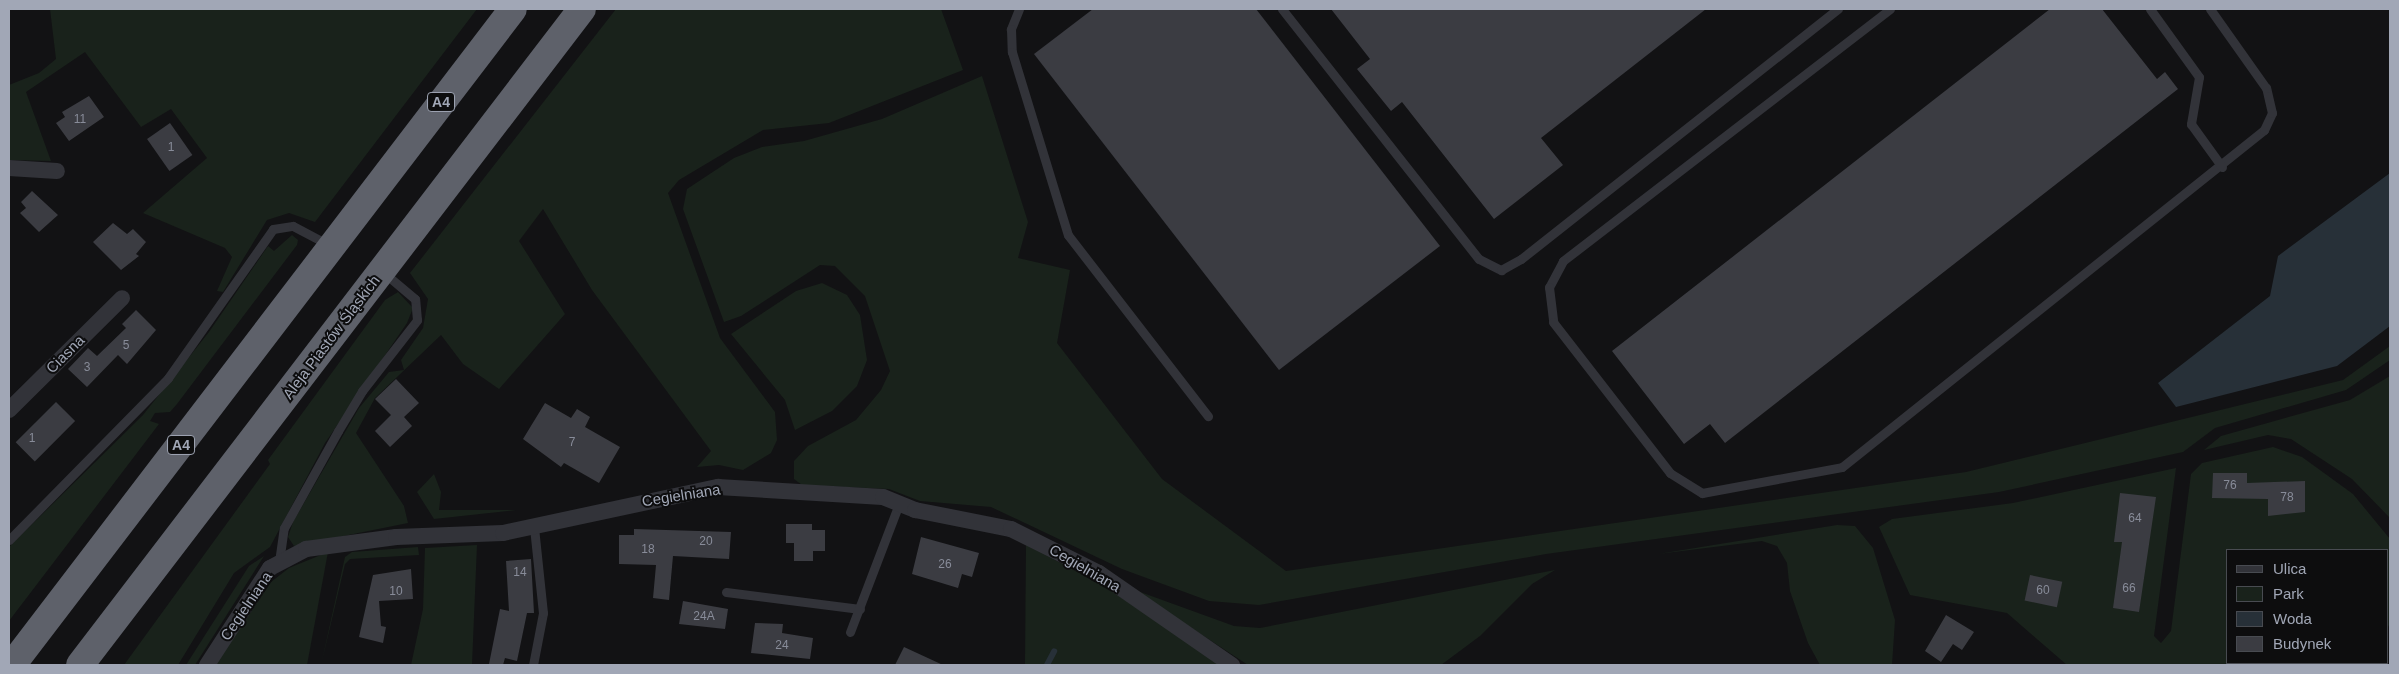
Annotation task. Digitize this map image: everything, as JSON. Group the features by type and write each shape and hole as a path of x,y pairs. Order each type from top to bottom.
{"highway":[{"name":"A4","path":"12,665 513,9"},
{"name":"Aleja Piastów Śląskich","path":"86,657 582,9"}],"street":[{"path":"9,168 57,171"},
{"name":"Ciasna","path":"9,410 122,298"},
{"name":"Cegielniana","path":"207,665 256,587 279,562 306,549 341,543 534,527 718,487 883,498 899,504 1012,529 1099,572 1232,665"}],"lane":[{"path":"1019,9 1011,29 1012,52 1068,235 1208,416"},
{"path":"1282,9 1479,259 1501,270 1521,259 1838,9"},
{"path":"1890,9 1563,261 1548,287 1553,322 1670,473 1702,493 1842,467 2222,167 2264,130 2272,113 2266,88 2210,9"},
{"path":"2150,9 2199,77 2191,124 2222,167"},
{"path":"9,540 168,378 273,229 282,225 300,228 332,247"},
{"path":"279,562 284,528 338,431 362,391 417,320 415,299 381,270"},
{"path":"850,632 899,504"},
{"path":"533,665 543,613 534,527"},
{"path":"726,592 860,608"}],"green space":[{"path":"50,9 477,9 315,222 289,213 267,220 223,292 217,291 232,257 225,248 143,213 207,158 171,109 141,127 85,52 26,92 51,161 9,160 9,85 39,73 56,59"},
{"path":"616,9 941,9 963,70 829,123 763,130 679,180 668,193 720,338 775,412 777,440 771,453 743,470 719,465 697,467 711,451 592,290 543,209 519,241 565,314 499,389 463,364 441,335 375,398 356,433 404,506 408,523 294,546 288,537 293,522 359,408 389,372 404,370 401,360 423,328 428,299 410,273"},
{"path":"982,76 1028,222 1018,258 1070,270 1057,343 1162,479 1286,571 1966,472 2343,380 2390,346 2390,360 2346,390 2215,428 2183,452 1999,492 1546,554 1259,605 1209,601 1122,569 991,507 920,501 889,489 802,485 794,479 794,461 808,446 856,420 881,390 890,371 865,296 835,266 820,265 741,316 724,322 683,209 687,189 734,158 762,147 804,141 882,119"},
{"path":"292,235 298,240 297,245 177,404 170,412 155,413 150,421 159,424 9,621 9,547 143,415 209,332 268,246 274,251"},
{"path":"822,283 847,295 860,315 867,360 857,386 832,411 795,430 785,400 731,334 796,291"},
{"path":"398,292 413,308 407,323 325,443 270,547 234,573 178,665 124,665 270,464 268,460 385,300"},
{"path":"2390,376 2390,518 2352,479 2291,439 2268,435 2204,450 2221,436 2350,400"},
{"path":"2273,447 2302,457 2353,494 2390,539 2389,625 2389,549 2226,549 2226,664 2355,665 2067,665 2007,613 1910,595 1879,527 1892,519 2013,503 2176,468 2154,636 2161,643 2171,631 2191,474 2202,463"},
{"path":"434,474 441,492 439,510 516,510 434,519 417,492"},
{"path":"1837,525 1855,526 1873,548 1895,620 1892,665 1820,665 1808,643 1790,591 1787,563 1777,546 1762,541 1658,554"},
{"path":"477,545 472,665 411,665 423,609 425,548"},
{"path":"1026,545 1101,584 1222,665 1025,665"},
{"path":"418,547 419,555 350,559 345,564 321,665 345,557 352,552"},
{"path":"328,552 307,665 215,665 271,582 289,568"},
{"path":"264,556 195,665 186,665 249,566"},
{"path":"1555,570 1532,584 1480,636 1441,665 1248,665 1132,589 1234,626 1260,628"}],"water":[{"path":"2390,173 2390,326 2337,366 2176,407 2158,383 2270,296 2278,256"}],"building":[{"path":"1093,9 1256,9 1440,246 1279,370 1034,54"},
{"path":"1331,9 1706,9 1541,138 1563,165 1494,219 1402,102 1391,111 1357,69 1370,59"},
{"path":"2050,9 2102,9 2157,79 2165,72 2178,89 1725,443 1710,424 1684,444 1612,351"},
{"path":"89,96 104,117 69,141 56,123 65,117 62,112"},
{"path":"170,123 192,155 169,171 147,139"},
{"path":"32,191 58,215 39,232 20,213 26,208 21,202"},
{"path":"113,223 127,234 133,229 146,242 136,254 139,256 121,270 93,242"},
{"path":"136,310 156,330 127,364 118,355 87,387 68,369 88,348 97,356 126,328 122,324"},
{"path":"396,379 419,403 404,417 412,426 390,447 375,431 391,415 375,399"},
{"path":"56,402 75,421 35,461 16,442"},
{"path":"545,403 571,418 577,409 590,417 585,427 620,447 599,483 564,463 561,467 523,439"},
{"path":"2213,473 2247,473 2247,483 2305,481 2305,512 2268,516 2268,499 2212,498"},
{"path":"2120,493 2156,497 2139,612 2113,608 2122,542 2114,542"},
{"path":"786,524 812,524 812,530 825,530 825,551 813,551 813,561 794,561 794,543 786,543"},
{"path":"634,529 731,532 729,559 673,556 669,600 653,598 656,565 619,564 619,535 634,535"},
{"path":"921,537 979,553 972,577 962,574 958,588 912,574"},
{"path":"531,559 534,613 527,613 517,661 505,658 503,665 489,664 500,609 509,611 506,561"},
{"path":"411,569 413,599 379,601 381,626 386,627 383,643 359,637 373,575"},
{"path":"2030,575 2062,582 2057,607 2025,600"},
{"path":"683,601 728,609 725,629 679,624"},
{"path":"1946,615 1974,632 1962,650 1953,644 1941,662 1925,651"},
{"path":"755,623 783,624 782,633 813,638 810,659 751,653"},
{"path":"904,647 943,665 895,665"}],"waterway":[{"path":"1047,665 1054,652"}]}
